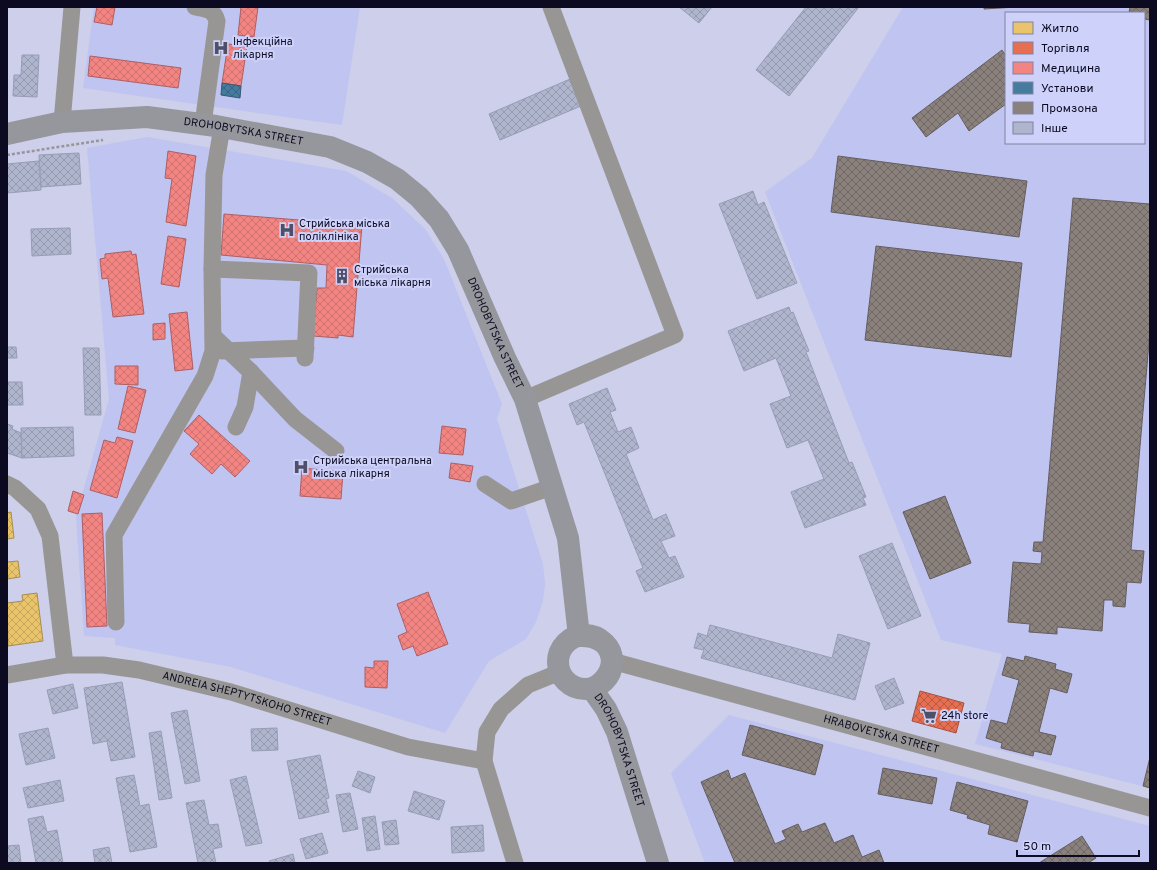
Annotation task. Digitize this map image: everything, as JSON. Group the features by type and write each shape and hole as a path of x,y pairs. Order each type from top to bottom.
{"main road":[{"name":"DROHOBYTSKA STREET","path":"7,134 62,122 147,117 212,126 330,147 367,162 397,179 419,197 439,219 458,250 505,358 525,399 568,538 579,636"},
{"path":"589,635 598,638 605,644 610,652 612,661 611,670 606,679 600,685 592,689 582,689 573,686 565,680 560,672 558,663 559,654 567,643 579,636 589,635"},
{"name":"DROHOBYTSKA STREET","path":"592,689 606,709 617,732 658,863"}],"street":[{"path":"62,122 72,7"},
{"path":"116,622 114,535 205,376 218,346 212,270 214,175 212,126 217,21 214,13 211,11 195,7"},
{"path":"525,399 675,335 551,7"},
{"path":"212,270 308,273 306,353 218,346"},
{"path":"218,346 251,372 295,419 336,451"},
{"path":"236,427 245,407 251,372"},
{"path":"7,484 14,488 38,509 50,536 65,665"},
{"path":"485,484 511,501 552,487"},
{"name":"HRABOVETSKA STREET","path":"612,661 1150,808"},
{"name":"ANDREIA SHEPTYTSKOHO STREET","path":"7,675 65,665 104,665 139,670 231,692 408,747 484,761"},
{"path":"515,863 484,761 487,732 500,709 528,685 560,672"}],"path":[{"path":"7,155 106,140"}],"shaded area":[{"name":"Інфекційна лікарня","path":"94,7 360,7 342,125 83,88"},
{"path":"903,7 1150,7 1150,788 975,744 1002,654 941,640 765,192 812,158"},
{"name":"Стрийська центральна міська лікарня","path":"147,137 346,171 392,198 425,229 444,259 502,404 497,419 543,564 545,584 543,601 536,622 526,639 489,661 445,733 231,667 115,645 115,638 84,636 76,516 109,399 87,148"},
{"path":"729,715 1150,826 1150,863 705,863 671,773"}],"building: Житло":[{"path":"11,512 14,538 7,539 7,513"},
{"path":"18,561 20,577 7,579 7,562"},
{"path":"37,593 43,641 8,646 7,603 23,601 22,595"}],"building: Торгівля":[{"path":"920,691 964,703 956,733 912,721"}],"building: Медицина":[{"path":"97,7 115,7 112,25 94,22"},
{"path":"241,7 258,7 254,37 238,35"},
{"path":"228,44 247,46 241,86 222,83"},
{"path":"90,56 181,68 178,88 88,76"},
{"path":"168,151 196,156 186,226 166,222 172,179 165,178"},
{"name":"Стрийська міська лікарня","path":"224,214 362,225 353,337 338,335 338,338 313,336 317,288 326,288 327,265 221,255"},
{"path":"168,236 186,239 179,287 161,284"},
{"path":"131,251 132,255 136,254 144,314 113,317 108,278 102,279 100,259 105,258 105,254"},
{"path":"187,312 193,369 175,371 169,314"},
{"path":"165,323 165,339 153,340 153,324"},
{"path":"115,366 138,366 138,385 115,384"},
{"path":"128,386 146,390 135,433 118,429"},
{"path":"199,415 250,461 235,477 221,464 212,474 190,454 199,444 184,431"},
{"path":"442,426 466,429 463,455 439,453"},
{"path":"117,437 133,441 117,498 90,490 104,440 115,443"},
{"path":"451,463 473,466 470,482 449,478"},
{"path":"302,468 343,472 341,499 300,496"},
{"path":"73,491 84,495 78,514 68,511"},
{"path":"102,513 107,626 87,627 82,514"},
{"path":"428,592 448,644 417,656 413,646 403,650 398,636 407,632 397,604"},
{"path":"374,661 388,661 387,688 365,687 365,667 374,668"}],"building: Установи":[{"path":"222,83 241,86 240,98 221,95"}],"building: Промзона":[{"path":"984,7 1016,7 984,9"},
{"path":"1130,7 1150,7 1150,20 1145,19 1145,12 1129,12"},
{"path":"1002,50 1005,54 1005,105 969,131 958,113 926,137 912,118"},
{"path":"838,156 1027,181 1019,237 831,212"},
{"path":"1073,198 1150,204 1150,331 1131,550 1144,551 1141,583 1127,582 1125,607 1113,606 1113,600 1104,600 1102,631 1057,627 1057,634 1029,632 1030,624 1008,622 1013,562 1041,564 1042,552 1033,551 1034,542 1043,542"},
{"path":"876,246 1022,263 1011,357 865,340"},
{"path":"945,496 971,563 930,579 903,512"},
{"path":"1025,656 1056,664 1055,669 1072,674 1067,693 1050,688 1039,732 1056,736 1051,755 1034,751 1033,756 1001,748 1002,743 986,738 991,720 1007,724 1019,680 1002,675 1007,657 1024,661"},
{"path":"750,725 823,745 815,775 742,755"},
{"path":"1150,757 1150,788 1143,786"},
{"path":"883,768 937,778 932,804 878,794"},
{"path":"728,770 731,779 745,773 775,844 786,839 782,831 798,824 802,832 825,823 834,843 853,835 862,857 879,850 884,863 735,863 701,782"},
{"path":"957,782 1028,801 1017,842 988,834 990,825 967,818 968,815 950,810"},
{"path":"1082,836 1096,858 1088,863 1039,863"}],"building: Інше":[{"path":"679,7 712,7 699,23"},
{"path":"806,7 859,7 789,96 756,70"},
{"path":"22,55 39,55 37,97 13,96 14,75 21,75"},
{"path":"570,79 581,106 500,140 489,114"},
{"path":"79,153 81,184 41,187 39,155"},
{"path":"39,161 41,190 7,193 7,164"},
{"path":"753,191 758,205 764,202 797,283 757,299 719,204"},
{"path":"70,228 71,254 32,256 31,229"},
{"path":"789,307 791,313 793,312 809,351 806,352 849,463 852,462 866,497 863,498 866,505 805,528 791,492 824,479 808,440 787,448 770,404 791,396 776,358 744,371 728,331"},
{"path":"7,347 16,347 17,358 7,358"},
{"path":"83,348 99,348 101,415 85,415"},
{"path":"7,382 22,382 23,405 7,405"},
{"path":"607,388 616,410 610,412 618,432 631,427 639,448 626,454 653,520 666,514 675,536 661,541 669,558 675,556 684,577 645,592 636,571 643,568 584,422 577,425 569,404"},
{"path":"7,424 13,426 12,429 21,433 22,458 7,453"},
{"path":"73,427 74,456 22,458 21,428"},
{"path":"892,543 921,616 888,629 859,556"},
{"path":"710,625 832,658 838,634 870,643 855,700 701,658 704,650 694,648 698,633 707,636"},
{"path":"894,678 904,703 885,710 875,686"},
{"path":"122,682 135,757 111,761 107,741 93,744 84,688"},
{"path":"73,684 78,708 53,714 47,690"},
{"path":"187,710 200,781 185,784 171,713"},
{"path":"48,728 55,758 26,765 19,734"},
{"path":"277,728 278,750 252,751 251,729"},
{"path":"161,731 172,798 159,800 149,733"},
{"path":"320,755 329,798 326,799 329,812 299,819 287,761"},
{"path":"358,771 375,777 370,793 352,786"},
{"path":"134,775 140,806 149,804 157,847 130,852 116,778"},
{"path":"246,776 262,843 246,846 230,780"},
{"path":"60,780 64,801 28,808 23,788"},
{"path":"414,791 445,801 439,820 408,811"},
{"path":"350,793 358,829 343,832 336,795"},
{"path":"204,800 209,825 218,824 222,847 213,849 216,863 198,863 186,803"},
{"path":"43,816 47,832 57,830 63,863 36,863 28,819"},
{"path":"375,816 380,849 367,851 362,818"},
{"path":"396,820 399,844 385,845 382,822"},
{"path":"483,825 484,851 452,853 451,827"},
{"path":"322,833 328,853 306,859 300,839"},
{"path":"19,845 21,863 7,863 7,846"},
{"path":"109,847 112,863 95,863 93,850"},
{"path":"293,854 295,863 270,863 269,861"}],"place":[{"name":"Інфекційна лікарня","path":"221,48"},
{"name":"Стрийська міська поліклініка","path":"287,230"},
{"name":"Стрийська міська лікарня","path":"342,276"},
{"name":"Стрийська центральна міська лікарня","path":"301,467"},
{"name":"24h store","path":"929,716"}]}
